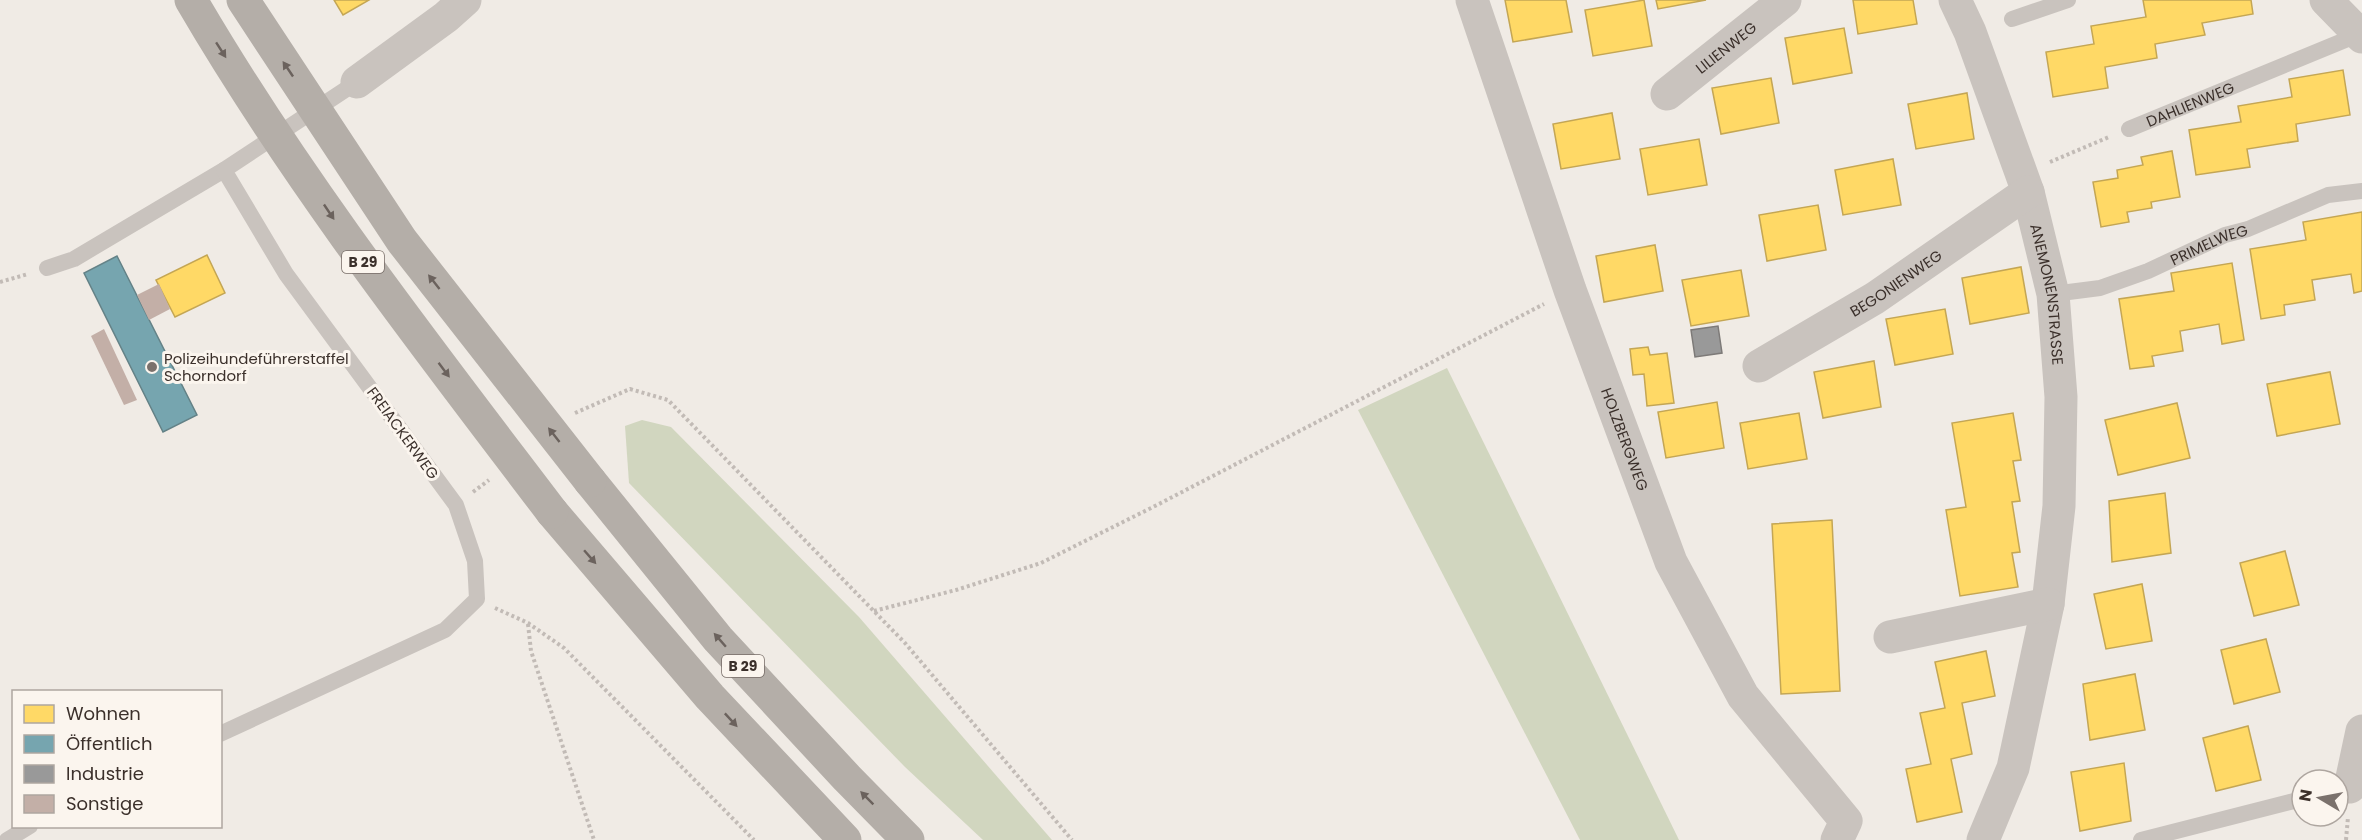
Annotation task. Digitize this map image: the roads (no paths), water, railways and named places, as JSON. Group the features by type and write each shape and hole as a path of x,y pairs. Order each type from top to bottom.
{"highway":[{"name":"B 29","path":"191,0 218,47 369,271 552,512 710,697 845,840"},
{"name":"B 29","path":"243,0 402,241 590,481 718,639 908,840"}],"street":[{"path":"357,82 446,17 465,0"},
{"name":"HOLZBERGWEG","path":"1472,0 1570,290 1671,562 1743,696 1849,834"},
{"name":"LILIENWEG","path":"1667,94 1785,0"},
{"name":"ANEMONENSTRASSE","path":"1955,0 1970,32 2025,183 2054,294 2061,408 2059,506 2048,604 2013,768 1983,840"},
{"path":"2326,0 2361,36"},
{"name":"BEGONIENWEG","path":"1760,366 1875,298 2025,183"},
{"path":"1890,637 2048,604"},
{"path":"2350,769 2362,731"}],"lane":[{"path":"2012,19 2068,0"},
{"name":"DAHLIENWEG","path":"2129,129 2361,36"},
{"path":"46,268 74,259 224,170 357,82"},
{"name":"FREIACKERWEG","path":"222,733 445,630 477,599 475,561 456,505 286,274 224,170"},
{"name":"PRIMELWEG","path":"2054,294 2100,288 2148,271 2224,235 2248,229 2328,195 2362,191"},
{"path":"2141,840 2290,802"},
{"path":"7,840 27,828"}],"place":[{"name":"Polizeihundeführerstaffel Schorndorf","path":"152,367"}]}
